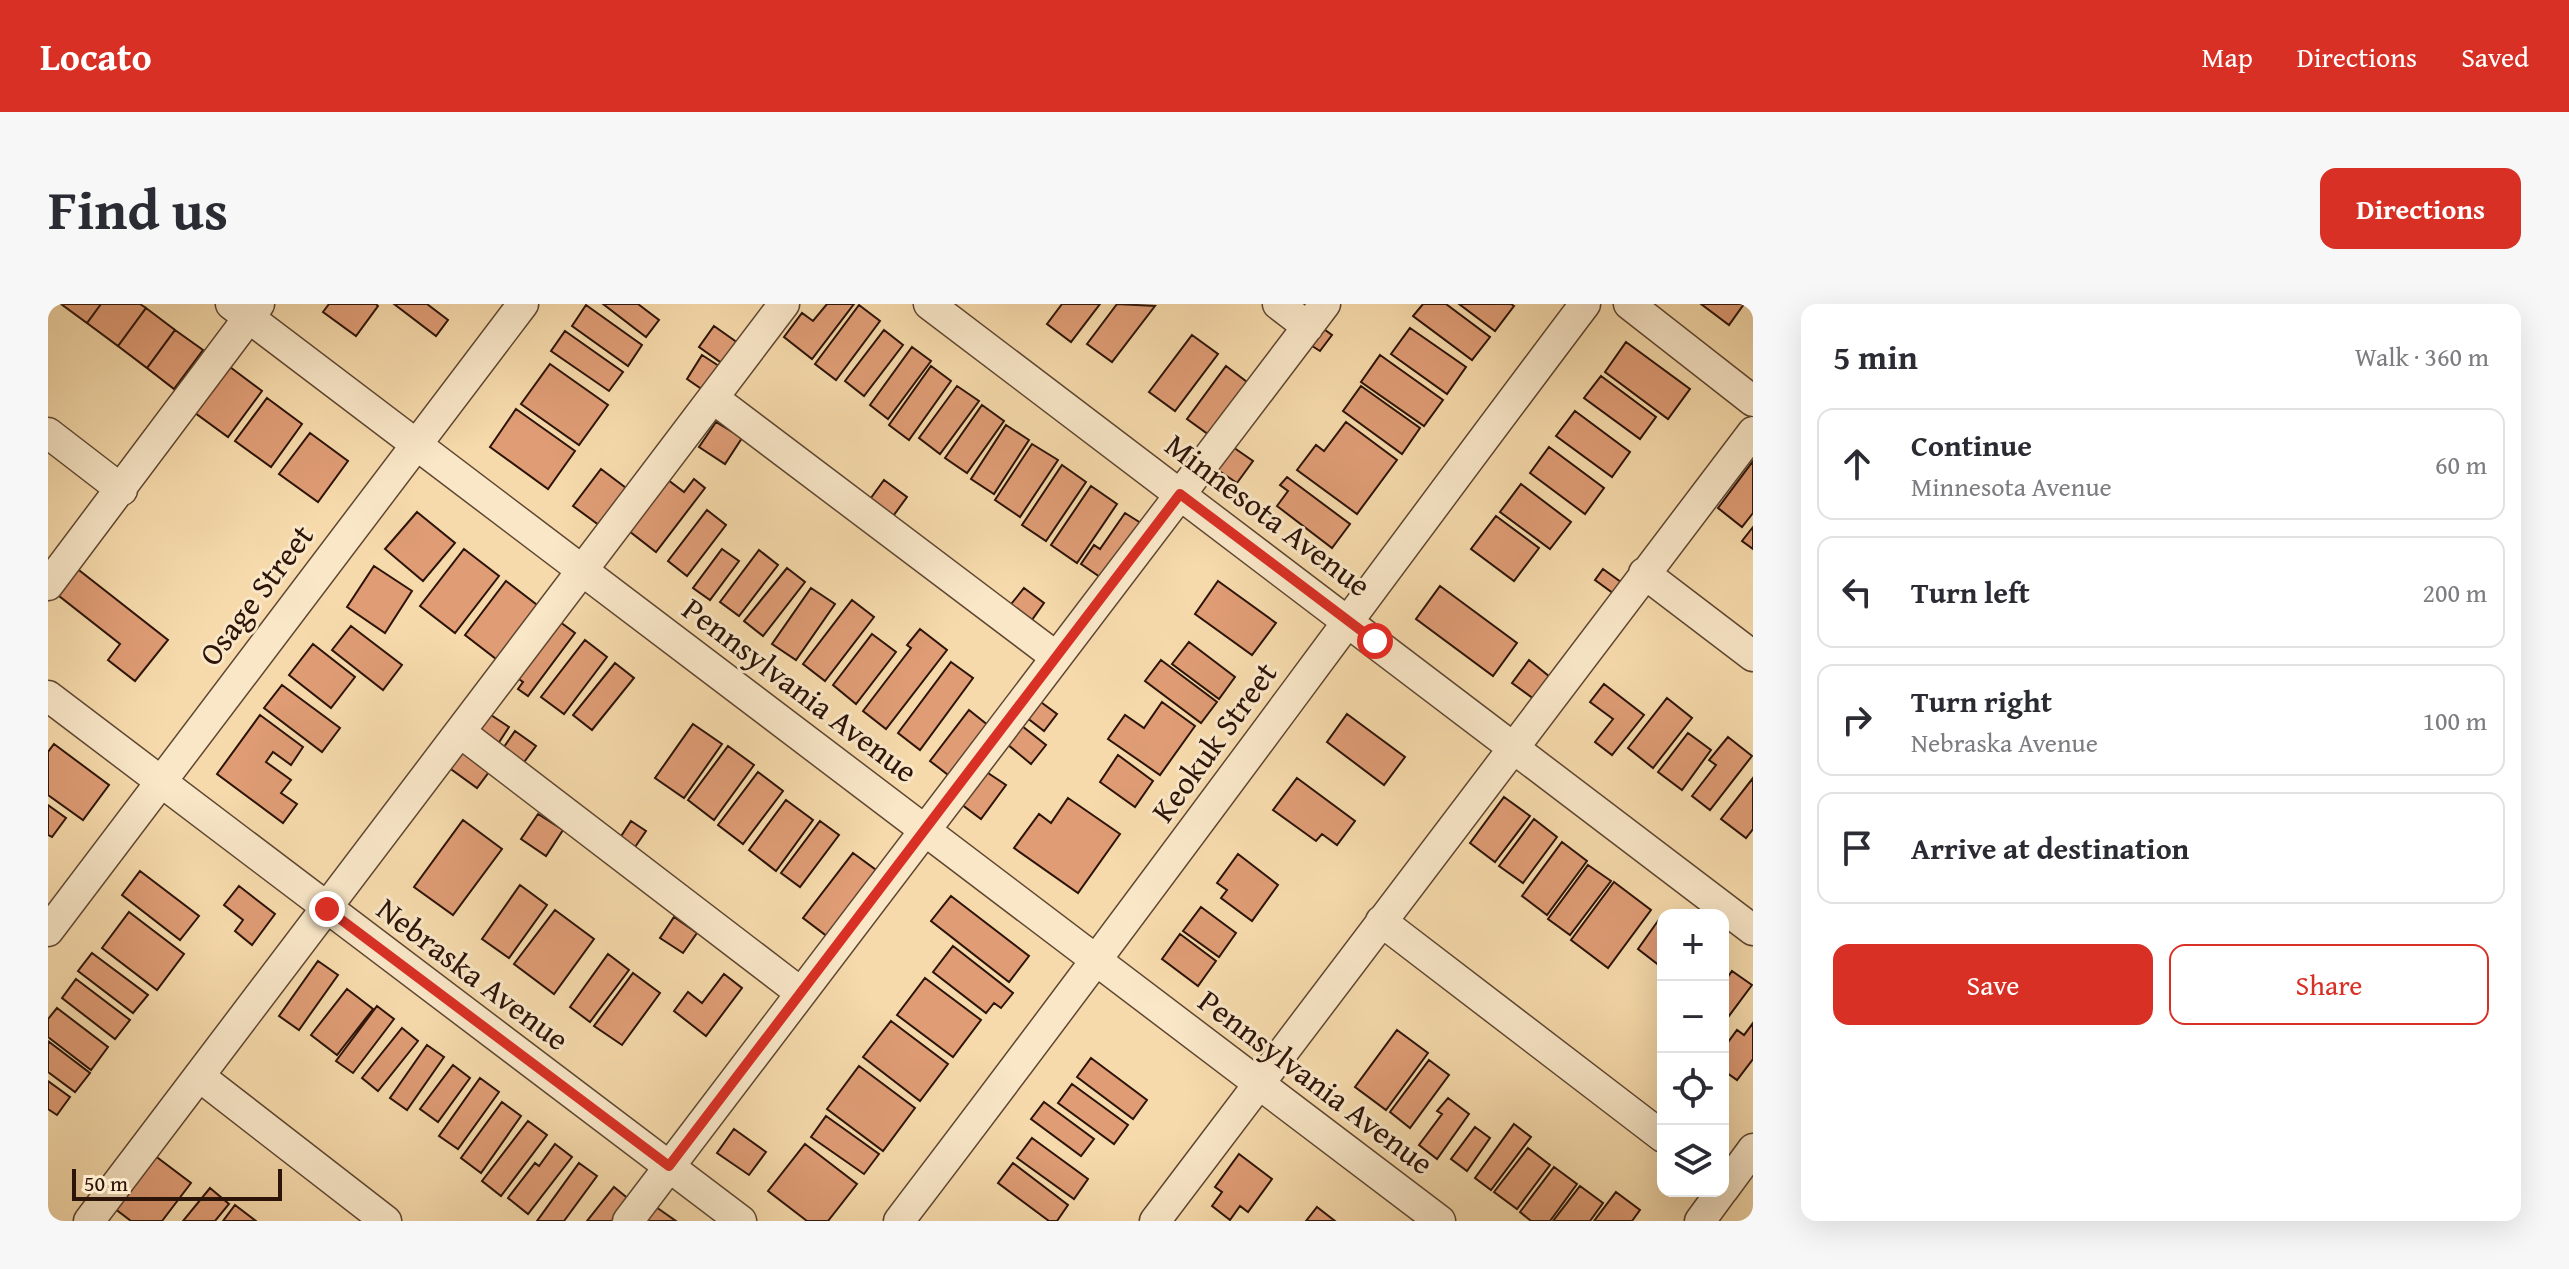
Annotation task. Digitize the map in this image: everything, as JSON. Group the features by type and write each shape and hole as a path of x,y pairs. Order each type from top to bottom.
{"street":[{"name":"Osage Street","path":"48,931 523,304"},
{"path":"89,1221 784,304"},
{"name":"Minnesota Avenue","path":"929,304 1753,930"},
{"path":"628,1221 1316,315 1278,304"},
{"name":"Keokuk Street","path":"899,1221 1098,961 1347,620 1585,304"},
{"path":"1629,304 1753,401"},
{"name":"Pennsylvania Avenue","path":"246,308 416,444 1440,1221"},
{"path":"48,585 122,490 246,308"},
{"path":"713,398 1056,657"},
{"path":"1155,1221 1753,432"},
{"path":"48,433 122,490"},
{"path":"1644,573 1753,656"},
{"name":"Nebraska Avenue","path":"48,696 741,1221"},
{"path":"460,732 801,993"},
{"path":"1381,921 1657,1132"},
{"path":"199,1076 386,1221"},
{"path":"1729,1181 1753,1149"},
{"path":"1700,1221 1717,1197"}],"building":[{"path":"61,304 101,304 87,323"},
{"path":"101,304 140,304 146,308 118,346 87,323"},
{"path":"329,304 378,306 356,336 323,312"},
{"path":"394,304 427,304 448,320 436,336"},
{"path":"603,304 638,304 659,320 646,337"},
{"path":"827,304 854,304 812,359 784,337 802,313 813,321"},
{"path":"1062,304 1100,304 1071,342 1047,324"},
{"path":"1117,304 1155,306 1112,362 1087,344"},
{"path":"1423,304 1446,304 1490,337 1472,360 1413,316"},
{"path":"1459,304 1511,304 1514,306 1495,331"},
{"path":"1701,304 1744,304 1729,325"},
{"path":"586,305 642,345 628,366 572,326"},
{"path":"859,305 880,321 836,380 815,364"},
{"path":"146,308 175,330 147,368 118,346"},
{"path":"714,326 738,343 723,364 699,347"},
{"path":"1321,327 1332,335 1320,351 1309,344"},
{"path":"1410,328 1466,367 1447,394 1391,354"},
{"path":"175,330 203,350 174,389 147,368"},
{"path":"884,330 903,345 864,396 845,381"},
{"path":"565,331 623,372 609,391 551,351"},
{"path":"1192,335 1218,354 1175,411 1149,392"},
{"path":"1626,342 1690,389 1668,419 1605,372"},
{"path":"912,347 931,361 888,419 870,405"},
{"path":"702,355 722,368 706,392 687,379"},
{"path":"1380,355 1443,400 1424,426 1361,382"},
{"path":"226,364 262,391 228,437 191,410"},
{"path":"550,364 608,405 579,445 521,404"},
{"path":"931,366 951,381 909,440 889,425"},
{"path":"1226,366 1251,385 1212,437 1187,419"},
{"path":"1601,376 1656,417 1640,439 1584,398"},
{"path":"957,386 979,401 940,454 919,438"},
{"path":"1361,386 1420,428 1402,454 1343,411"},
{"path":"267,398 302,424 271,467 235,441"},
{"path":"982,405 1004,421 967,473 945,458"},
{"path":"516,409 575,451 548,489 490,447"},
{"path":"1575,411 1630,452 1612,477 1556,436"},
{"path":"716,422 742,438 725,464 699,447"},
{"path":"1346,422 1397,460 1357,514 1297,470 1316,445 1324,451"},
{"path":"1006,425 1029,440 994,494 971,479"},
{"path":"310,433 348,461 318,502 279,474"},
{"path":"1032,444 1058,460 1020,517 995,500"},
{"path":"1230,445 1253,461 1237,483 1215,468"},
{"path":"1549,447 1604,488 1585,514 1530,473"},
{"path":"1753,461 1753,513 1742,527 1718,508"},
{"path":"1062,465 1086,482 1046,541 1022,525"},
{"path":"601,469 630,491 603,528 573,506"},
{"path":"1287,477 1350,524 1332,548 1277,506 1288,491 1280,485"},
{"path":"694,479 705,488 656,552 629,531 668,480 684,492"},
{"path":"884,480 907,497 891,519 868,502"},
{"path":"1521,484 1571,522 1550,549 1500,512"},
{"path":"1091,486 1117,504 1077,563 1051,545"},
{"path":"707,510 726,525 687,576 668,561"},
{"path":"417,512 455,543 423,581 385,549"},
{"path":"1125,513 1144,525 1106,581 1081,564 1094,545 1100,549"},
{"path":"1496,516 1539,548 1514,581 1471,549"},
{"path":"1753,527 1753,549 1742,541"},
{"path":"464,549 499,576 455,633 420,606"},
{"path":"722,549 739,561 710,600 693,588"},
{"path":"759,550 778,565 739,616 720,602"},
{"path":"374,566 412,591 385,633 347,607"},
{"path":"75,567 168,640 135,681 108,660 120,644 54,592"},
{"path":"787,568 805,582 763,636 744,621"},
{"path":"1603,569 1625,585 1617,596 1595,580"},
{"path":"506,581 541,608 500,662 465,635"},
{"path":"1218,581 1276,623 1252,655 1195,614"},
{"path":"1440,586 1517,643 1493,676 1416,619"},
{"path":"811,588 835,604 796,660 772,644"},
{"path":"1024,588 1044,603 1029,624 1008,608"},
{"path":"852,600 874,617 825,681 803,664"},
{"path":"556,619 575,633 528,696 518,689 523,682 513,675"},
{"path":"351,626 402,665 383,690 332,650"},
{"path":"920,629 947,650 886,729 863,711 911,648 907,645"},
{"path":"872,634 896,652 856,704 833,685"},
{"path":"585,640 607,657 564,714 541,697"},
{"path":"1189,642 1235,677 1219,699 1172,664"},
{"path":"313,644 355,677 331,708 289,675"},
{"path":"1161,660 1217,702 1201,723 1145,681"},
{"path":"1529,660 1550,677 1534,699 1512,683"},
{"path":"951,662 973,678 920,750 898,733"},
{"path":"615,663 634,678 592,730 573,715"},
{"path":"1604,684 1644,715 1612,755 1595,742 1613,719 1590,702"},
{"path":"282,685 340,728 322,752 264,708"},
{"path":"1667,698 1692,718 1653,768 1628,748"},
{"path":"1038,700 1057,714 1044,731 1026,717"},
{"path":"1162,702 1195,726 1160,775 1108,739 1125,715 1144,728"},
{"path":"969,710 994,730 956,781 930,761"},
{"path":"488,713 509,727 494,750 473,736"},
{"path":"1347,714 1405,757 1384,785 1327,742"},
{"path":"260,715 303,747 291,765 273,752 266,762 291,780 281,793 297,804 283,823 217,774"},
{"path":"693,724 722,744 684,798 655,778"},
{"path":"1022,726 1046,745 1031,764 1007,744"},
{"path":"515,731 536,746 519,769 499,754"},
{"path":"1688,733 1711,750 1682,790 1658,772"},
{"path":"1728,737 1752,756 1710,810 1692,796 1716,765 1709,760"},
{"path":"54,744 109,785 83,820 48,795 48,752"},
{"path":"728,746 754,765 714,820 688,800"},
{"path":"460,751 489,772 477,788 448,767"},
{"path":"1118,755 1153,781 1135,807 1100,782"},
{"path":"985,771 1006,785 981,819 961,804"},
{"path":"758,772 783,791 743,844 718,825"},
{"path":"1297,778 1355,821 1337,845 1322,834 1316,841 1273,810"},
{"path":"1753,778 1753,829 1746,838 1721,819"},
{"path":"1504,797 1530,816 1495,862 1470,843"},
{"path":"1068,798 1120,834 1078,893 1014,848 1039,814 1051,823"},
{"path":"786,800 813,820 776,871 749,850"},
{"path":"48,805 66,818 52,837 48,835"},
{"path":"538,814 563,830 546,856 521,839"},
{"path":"1534,819 1557,837 1523,883 1499,866"},
{"path":"463,820 502,849 453,915 414,887"},
{"path":"631,821 646,831 633,850 618,841"},
{"path":"820,821 839,835 800,887 781,873"},
{"path":"1562,842 1587,861 1547,915 1522,896"},
{"path":"853,853 883,875 832,940 803,918"},
{"path":"1238,854 1278,885 1252,921 1221,898 1227,890 1217,883"},
{"path":"1588,865 1611,881 1570,935 1548,919"},
{"path":"140,871 199,916 180,940 122,895"},
{"path":"1614,882 1651,910 1608,968 1571,940"},
{"path":"520,885 547,905 509,958 482,939"},
{"path":"239,886 275,914 252,945 235,931 243,920 224,905"},
{"path":"951,896 1029,956 1009,982 931,921"},
{"path":"1201,907 1236,933 1219,957 1183,931"},
{"path":"555,910 594,939 554,994 514,964"},
{"path":"129,912 184,954 157,990 102,948"},
{"path":"674,917 697,933 683,953 660,938"},
{"path":"1657,922 1657,964 1638,949"},
{"path":"1180,934 1216,961 1198,986 1162,959"},
{"path":"953,946 1013,993 1001,1008 994,1003 986,1013 933,972"},
{"path":"92,953 148,995 133,1013 78,971"},
{"path":"608,954 629,970 590,1022 570,1007"},
{"path":"318,961 338,975 299,1030 279,1016"},
{"path":"1732,971 1752,985 1729,1016 1729,981"},
{"path":"633,973 660,993 622,1045 594,1026"},
{"path":"724,974 742,988 706,1036 674,1011 688,992 702,1003"},
{"path":"925,978 981,1020 953,1057 897,1015"},
{"path":"76,979 130,1020 115,1039 62,998"},
{"path":"347,989 373,1009 337,1055 311,1035"},
{"path":"377,1006 394,1019 353,1073 336,1061"},
{"path":"57,1008 108,1047 91,1070 48,1037 48,1019"},
{"path":"891,1021 948,1064 920,1101 863,1057"},
{"path":"1753,1023 1753,1059 1737,1080 1729,1074 1729,1041 1737,1030 1744,1035"},
{"path":"402,1028 418,1041 378,1091 362,1078"},
{"path":"1397,1030 1428,1053 1386,1110 1355,1087"},
{"path":"48,1041 90,1073 75,1092 48,1072"},
{"path":"427,1045 444,1057 407,1110 390,1098"},
{"path":"1091,1058 1147,1100 1133,1119 1077,1077"},
{"path":"1429,1060 1449,1075 1410,1128 1390,1112"},
{"path":"453,1065 470,1078 438,1122 420,1109"},
{"path":"859,1066 915,1108 883,1151 827,1109"},
{"path":"480,1078 499,1092 458,1149 439,1136"},
{"path":"48,1081 70,1097 57,1115 48,1109"},
{"path":"1072,1084 1128,1125 1114,1144 1058,1103"},
{"path":"1448,1098 1469,1114 1437,1159 1419,1145 1442,1114 1437,1111"},
{"path":"502,1102 521,1116 481,1173 461,1158"},
{"path":"1044,1102 1094,1139 1081,1156 1031,1119"},
{"path":"826,1116 879,1154 864,1174 811,1137"},
{"path":"528,1121 547,1135 501,1196 482,1181"},
{"path":"1514,1124 1531,1137 1491,1190 1475,1178"},
{"path":"1475,1127 1490,1138 1467,1171 1451,1159"},
{"path":"734,1129 766,1152 749,1175 717,1153"},
{"path":"1032,1138 1088,1179 1074,1199 1017,1158"},
{"path":"555,1144 572,1157 528,1214 508,1198 535,1163 539,1166"},
{"path":"805,1144 857,1184 828,1221 807,1221 768,1191"},
{"path":"1528,1148 1550,1165 1517,1209 1494,1192"},
{"path":"1239,1154 1272,1179 1248,1212 1240,1206 1230,1220 1212,1206 1222,1192 1215,1187"},
{"path":"154,1155 191,1183 162,1221 131,1221 114,1208"},
{"path":"579,1163 597,1176 564,1221 537,1221"},
{"path":"1013,1163 1068,1205 1057,1221 1049,1221 998,1183"},
{"path":"1554,1167 1577,1184 1550,1221 1531,1221 1520,1212"},
{"path":"1580,1186 1603,1203 1590,1221 1553,1221"},
{"path":"614,1187 631,1201 615,1221 587,1221"},
{"path":"210,1188 229,1204 215,1221 183,1221"},
{"path":"1616,1192 1640,1210 1632,1221 1594,1221"},
{"path":"235,1205 256,1221 223,1221"},
{"path":"656,1207 676,1221 646,1221"},
{"path":"1317,1207 1335,1221 1306,1221"}],"route":[{"path":"327,909 669,1166 1180,494 1375,641"}]}
